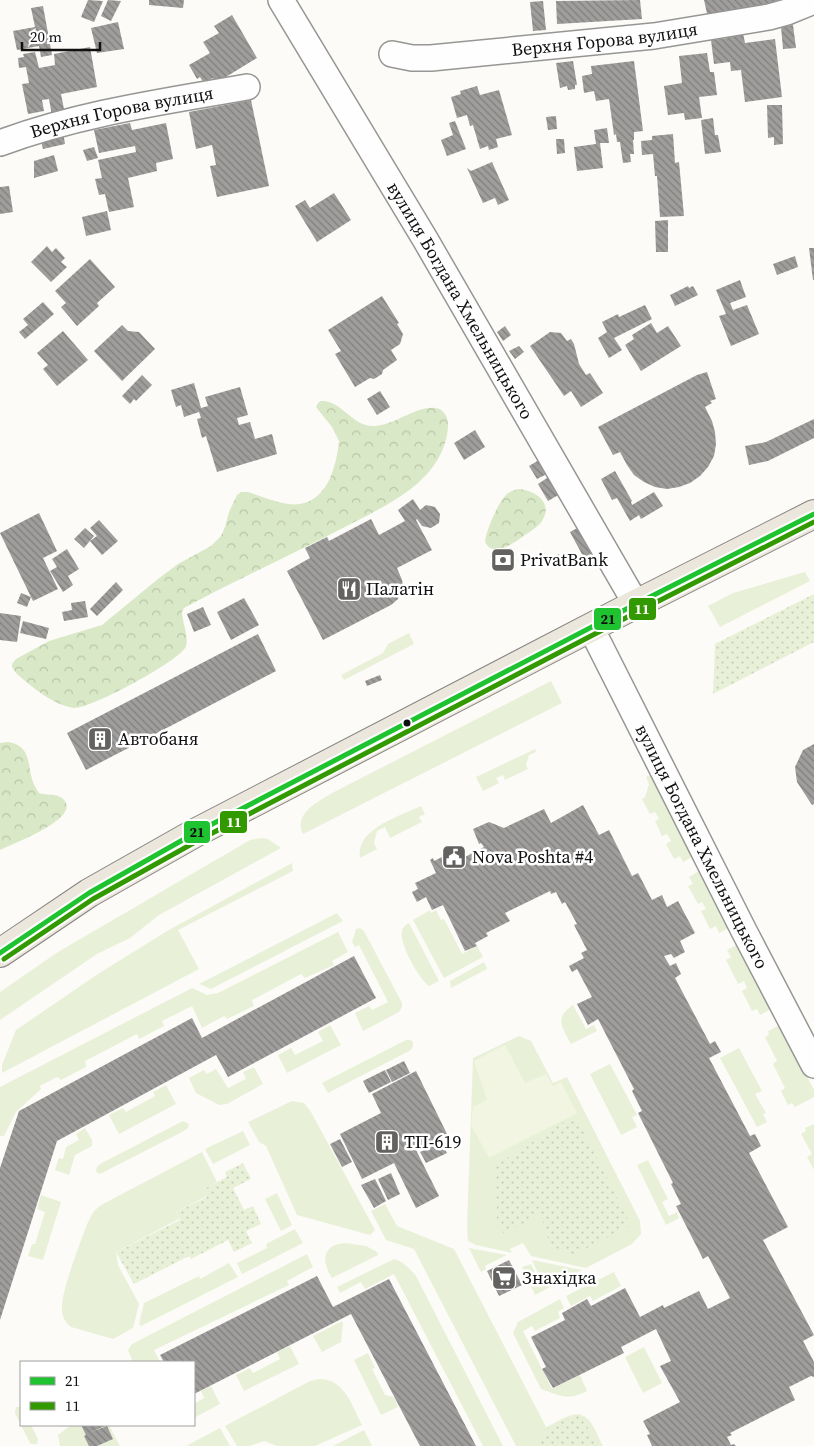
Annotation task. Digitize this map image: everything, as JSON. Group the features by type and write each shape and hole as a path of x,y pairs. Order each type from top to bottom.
{"main road":[{"path":"0,952 89,893 195,833 636,604 814,514"}],"street":[{"name":"вулиця Богдана Хмельницького","path":"281,0 424,239 636,604"},
{"name":"Верхня Горова вулиця","path":"392,54 412,58 431,58 663,35 769,17 814,1"},
{"name":"Верхня Горова вулиця","path":"0,143 36,130 99,113 246,87"},
{"name":"вулиця Богдана Хмельницького","path":"591,628 814,1065"}],"green space":[{"path":"321,401 335,405 359,422 374,426 389,423 427,408 438,408 444,413 448,421 446,441 430,471 418,483 388,504 184,608 182,612 187,638 186,646 181,653 169,662 134,683 98,701 74,708 51,699 16,673 12,664 16,659 49,641 102,625 178,564 211,546 221,536 229,512 237,495 241,492 248,492 288,504 301,504 320,494 335,464 339,441 332,427 316,407"},
{"path":"519,489 536,494 544,502 546,507 543,519 536,528 505,548 494,549 489,547 485,542 486,537 497,509 507,494"},
{"path":"805,572 810,581 720,627 708,606 733,593"},
{"path":"814,594 814,642 713,694 715,644"},
{"path":"409,633 414,644 344,680 341,675 383,653 388,644"},
{"path":"551,681 562,703 303,834 301,827 304,814 321,799"},
{"path":"8,742 23,749 31,777 39,793 59,796 67,805 64,813 56,821 31,836 0,850 0,743"},
{"path":"535,749 536,752 529,755 526,765 528,769 505,780 503,775 496,778 499,783 483,791 476,777"},
{"path":"650,775 692,857 683,862 680,856 674,859 666,844 671,841 667,834 662,836 655,821 659,819 655,812 650,814 642,799 645,797 649,784 646,777"},
{"path":"421,806 425,814 419,817 422,822 390,838 385,827 377,831 374,843 377,849 360,858 360,848 364,839 372,831 391,819"},
{"path":"268,839 281,848 159,915 130,938 97,954 0,1020 0,992 58,952 250,840"},
{"path":"292,863 293,871 178,930 199,969 2,1073 2,1065 16,1030 98,974 167,931"},
{"path":"699,871 729,928 719,933 716,926 710,929 701,911 706,909 702,902 698,904 688,886 693,884 689,877"},
{"path":"430,910 431,913 436,910 441,920 444,919 462,954 477,946 483,957 444,978 413,920"},
{"path":"337,913 343,921 211,989 199,984"},
{"path":"409,923 439,981 429,986 416,969 404,945 402,931"},
{"path":"360,928 364,931 402,1003 399,1012 363,1031 355,1013 369,1006 372,1010 388,1002 359,945 355,947 352,942 356,929"},
{"path":"338,932 348,952 332,961 334,965 305,978 301,974 252,1000 254,1006 227,1019 224,1016 202,1028 192,1006 162,1021 164,1026 139,1039 137,1034 85,1061 86,1067 61,1080 57,1077 40,1086 41,1089 16,1112 4,1136 0,1136 0,1087 192,988 207,995 218,993"},
{"path":"738,944 771,1009 760,1015 757,1009 752,1011 742,991 747,988 744,981 738,984 726,960 731,957 727,950"},
{"path":"484,962 487,969 451,988 450,981"},
{"path":"573,1005 586,1029 594,1025 597,1031 571,1044 563,1028 562,1019 563,1014"},
{"path":"330,1025 341,1045 287,1073 278,1055 291,1048 295,1055 323,1041 318,1032"},
{"path":"780,1025 814,1090 814,1097 795,1107 792,1103 788,1105 781,1091 785,1088 773,1064 777,1061 765,1037 769,1035 768,1031"},
{"path":"519,1036 531,1041 553,1083 567,1077 640,1221 641,1234 632,1244 586,1268 531,1256 523,1243 510,1249 512,1253 476,1245 468,1241 473,1058"},
{"path":"406,1040 413,1042 411,1050 328,1093 322,1083"},
{"path":"505,1045 525,1083 546,1074 553,1086 561,1082 577,1113 489,1158 471,1125 473,1107 487,1100 474,1061"},
{"path":"739,1048 762,1091 755,1094 766,1113 763,1114 767,1122 757,1127 720,1058"},
{"path":"610,1064 637,1115 632,1117 637,1127 621,1135 590,1074"},
{"path":"254,1067 263,1084 227,1104 219,1105 196,1093 189,1078 204,1070 207,1074 216,1069 228,1088 246,1079 243,1072"},
{"path":"166,1085 176,1104 119,1134 109,1115 123,1108 126,1112 155,1096 153,1092"},
{"path":"292,1101 304,1103 311,1112 375,1230 370,1235 297,1215 266,1146 259,1142 248,1122"},
{"path":"575,1115 631,1225 572,1256 550,1245 540,1213 504,1235 497,1218 496,1165"},
{"path":"183,1121 189,1124 188,1128 184,1131 102,1173 99,1174 96,1171 100,1164"},
{"path":"814,1124 814,1170 807,1157 812,1154 801,1134 806,1131 805,1128"},
{"path":"85,1128 92,1140 92,1146 75,1155 69,1175 55,1170 59,1158 63,1159 66,1147 79,1140 76,1134"},
{"path":"243,1131 250,1145 213,1164 205,1149"},
{"path":"202,1152 217,1182 204,1189 207,1196 176,1212 179,1219 116,1252 118,1265 139,1304 133,1328 113,1339 71,1327 67,1324 62,1313 64,1292 88,1222 94,1211 101,1205"},
{"path":"648,1160 668,1199 662,1202 669,1216 677,1212 679,1218 666,1225 637,1165"},
{"path":"243,1163 251,1179 233,1188 244,1210 253,1206 261,1224 246,1231 252,1243 234,1252 228,1240 191,1259 189,1256 134,1284 116,1252 180,1220 176,1212 207,1197 204,1189 227,1177 225,1172"},
{"path":"277,1193 292,1225 281,1231 265,1199"},
{"path":"41,1195 61,1202 43,1260 28,1256 32,1244 35,1244 45,1212 37,1209"},
{"path":"385,1204 397,1226 454,1249 546,1427 569,1416 578,1414 588,1419 592,1424 603,1446 516,1446 414,1249 386,1240 371,1211"},
{"path":"295,1229 303,1243 242,1274 237,1263 267,1248 266,1244"},
{"path":"346,1243 366,1246 377,1252 378,1255 332,1278 326,1266 326,1254 332,1246"},
{"path":"469,1248 507,1255 485,1266 486,1269 481,1272"},
{"path":"307,1254 313,1267 287,1281 289,1285 154,1350 160,1361 133,1361 128,1350 132,1344"},
{"path":"394,1259 404,1264 416,1276 503,1446 483,1446 394,1274 365,1289 361,1282 340,1293 337,1287"},
{"path":"532,1260 582,1270 535,1295 522,1267 531,1264 540,1283 542,1282"},
{"path":"229,1263 238,1277 141,1326 139,1324 144,1303 199,1276 200,1279"},
{"path":"614,1272 621,1286 593,1301 590,1296 571,1306 566,1296"},
{"path":"560,1299 564,1308 558,1312 560,1318 535,1331 532,1326 523,1331 552,1389 580,1375 587,1391 569,1397 541,1389 513,1333 518,1322"},
{"path":"342,1321 341,1342 322,1352 313,1336"},
{"path":"290,1346 299,1364 244,1391 236,1375 250,1368 253,1373 280,1359 277,1352"},
{"path":"644,1347 662,1383 643,1393 625,1357"},
{"path":"368,1353 375,1368 372,1369 385,1395 394,1397 398,1407 381,1415 354,1360"},
{"path":"328,1380 341,1389 351,1402 362,1425 315,1446 277,1446 264,1441 249,1446 237,1446 225,1426 310,1381"},
{"path":"211,1386 220,1404 195,1417 195,1403 204,1398 201,1391"},
{"path":"16,1407 20,1407 20,1423 15,1413"},
{"path":"575,1415 583,1418 597,1446 540,1446 546,1429"},
{"path":"22,1426 32,1426 38,1439 37,1444 30,1443"},
{"path":"70,1426 110,1426 120,1446 60,1446 58,1435"},
{"path":"220,1428 230,1446 186,1446"},
{"path":"364,1430 372,1446 333,1446"}],"building":[{"path":"88,0 103,1 94,22 81,17"},
{"path":"108,0 121,1 111,21 101,16"},
{"path":"149,0 184,0 183,8 149,5"},
{"path":"640,0 642,19 557,24 556,1"},
{"path":"704,0 777,0 778,5 708,18"},
{"path":"543,1 546,30 533,31 530,2"},
{"path":"43,6 52,55 41,57 39,46 17,50 13,31 35,27 31,8"},
{"path":"232,15 257,58 216,83 213,78 204,83 200,77 197,79 189,65 210,53 203,42 219,33 214,26"},
{"path":"118,22 124,49 97,53 91,28"},
{"path":"793,25 796,48 783,49 781,27"},
{"path":"743,33 745,43 775,39 782,97 745,102 741,70 731,71 730,62 714,64 711,40 727,38 726,35"},
{"path":"90,47 97,87 61,94 65,114 52,116 49,99 42,100 44,111 28,114 22,84 29,83 26,67 19,68 18,58 24,57 23,54 35,52 39,68 55,65 54,54"},
{"path":"707,53 710,72 714,72 717,95 699,97 702,118 685,120 684,113 668,115 664,86 682,83 679,56"},
{"path":"573,61 577,85 575,85 575,89 568,90 567,86 560,88 556,63"},
{"path":"634,61 643,131 634,132 634,154 630,154 631,162 623,163 620,142 617,142 616,134 614,135 609,99 596,101 594,91 584,93 582,76 592,74 591,66"},
{"path":"477,86 480,95 499,90 512,135 496,139 498,147 489,150 488,146 480,149 473,125 470,126 467,115 457,118 451,97 461,94 460,91"},
{"path":"251,100 269,186 217,197 210,166 216,165 212,145 196,149 189,112"},
{"path":"767,105 782,105 783,144 774,145 774,137 768,138"},
{"path":"556,116 557,129 548,130 546,117"},
{"path":"713,118 715,135 718,135 721,152 705,154 701,120"},
{"path":"455,121 466,149 447,156 441,140 453,135 449,123"},
{"path":"130,123 132,130 166,123 173,159 156,163 157,171 128,178 134,207 109,212 105,194 99,195 95,179 102,178 98,160 136,152 135,146 99,153 94,130"},
{"path":"607,128 609,143 600,143 603,168 577,171 574,147 596,144 594,130"},
{"path":"63,132 65,144 43,149 40,137"},
{"path":"673,134 675,163 679,162 684,216 660,217 657,176 655,176 653,154 642,155 641,141 652,140 652,136"},
{"path":"556,139 564,139 565,153 557,154"},
{"path":"94,147 98,158 87,161 83,150"},
{"path":"54,155 58,171 34,178 34,161"},
{"path":"492,162 509,200 498,205 495,198 483,203 467,168 471,171"},
{"path":"9,186 13,212 0,214 0,187"},
{"path":"334,193 351,220 317,242 295,206 305,200 310,208"},
{"path":"107,211 111,230 86,236 82,217"},
{"path":"668,220 668,252 656,252 655,221"},
{"path":"47,246 52,252 56,248 65,258 61,262 67,267 51,282 31,262"},
{"path":"809,248 814,248 814,280 813,280"},
{"path":"795,256 798,267 777,275 773,264"},
{"path":"90,259 115,287 97,303 99,306 77,326 61,307 66,303 55,291"},
{"path":"740,280 746,297 730,303 733,310 747,305 759,334 731,346 719,316 726,314 716,290"},
{"path":"688,286 689,288 693,286 698,295 675,306 670,295"},
{"path":"382,296 399,323 397,324 403,334 400,344 391,350 397,360 383,370 382,374 374,379 370,378 355,387 335,354 341,351 328,330"},
{"path":"43,302 54,314 25,339 19,332 28,325 23,319"},
{"path":"645,305 652,319 614,338 622,350 609,358 598,338 607,332 602,322 618,314 619,317"},
{"path":"651,323 657,333 668,326 681,346 641,371 625,345 634,339 632,335"},
{"path":"122,325 128,331 139,332 155,349 122,381 94,351"},
{"path":"505,326 511,335 503,341 497,332"},
{"path":"63,331 88,360 57,386 43,369 48,365 37,353"},
{"path":"550,332 561,333 567,341 571,339 579,364 586,375 590,373 603,393 581,407 571,391 564,396 530,346"},
{"path":"519,346 524,352 515,359 509,351"},
{"path":"707,372 716,399 710,401 712,403 705,407 712,421 716,444 714,456 708,467 690,483 679,487 667,489 655,487 644,482 634,475 620,452 613,455 598,427 697,375"},
{"path":"142,375 152,385 136,401 134,399 130,404 122,396"},
{"path":"194,383 201,408 208,406 205,397 240,387 248,415 237,418 239,425 250,422 255,439 272,434 277,454 217,472 206,436 202,438 197,419 201,418 199,412 184,417 181,405 176,407 171,390"},
{"path":"380,391 390,407 377,415 367,399"},
{"path":"814,419 814,438 768,461 749,465 745,446 766,442"},
{"path":"475,430 485,447 464,460 454,443"},
{"path":"539,460 547,474 537,479 529,466"},
{"path":"615,471 632,501 632,505 654,492 663,506 641,519 639,515 630,521 617,498 612,500 601,479"},
{"path":"550,476 560,494 548,501 538,484"},
{"name":"Палатін","path":"413,499 420,510 426,505 435,507 440,514 439,523 431,528 422,526 416,520 432,550 397,568 403,586 398,599 391,605 323,640 287,571 310,558 305,548 327,537 329,541 371,519 379,535 405,521 398,510"},
{"path":"39,513 57,551 43,558 58,589 33,601 0,533"},
{"path":"99,520 118,541 102,555 90,541 97,536 90,528"},
{"path":"581,526 595,552 584,558 570,532"},
{"path":"85,528 94,536 84,548 74,539"},
{"path":"67,549 79,569 68,576 73,585 63,592 50,571 57,567 52,559"},
{"path":"559,554 564,564 556,568 551,558"},
{"path":"116,582 123,590 97,616 90,609"},
{"path":"21,593 31,597 27,607 17,603"},
{"path":"244,598 259,625 231,640 217,612"},
{"path":"85,601 88,617 64,621 62,612 72,610 71,603"},
{"path":"203,607 211,625 194,632 187,614"},
{"path":"0,613 21,616 17,642 0,640"},
{"path":"23,621 49,628 46,639 20,633"},
{"path":"258,634 276,671 86,770 67,733"},
{"path":"380,675 382,680 367,686 365,681"},
{"path":"814,744 814,804 812,805 797,782 795,767 803,750"},
{"path":"583,805 599,835 609,830 632,876 638,873 652,900 662,895 667,907 678,901 695,933 680,941 685,952 674,958 671,954 664,956 670,966 676,963 681,974 675,978 710,1044 715,1041 721,1052 709,1058 750,1136 755,1134 761,1146 749,1153 788,1227 763,1240 814,1335 803,1341 814,1362 814,1377 811,1376 789,1387 795,1400 730,1433 732,1435 727,1437 731,1445 734,1444 736,1446 652,1446 647,1435 650,1434 643,1421 680,1402 660,1366 671,1361 656,1329 621,1347 624,1353 553,1388 542,1369 546,1367 531,1337 565,1320 562,1313 587,1299 591,1306 625,1288 640,1317 663,1305 664,1308 699,1291 708,1309 730,1298 708,1256 703,1259 676,1206 681,1204 671,1184 673,1183 638,1113 642,1111 632,1091 634,1089 598,1019 588,1025 577,1004 592,997 577,969 572,972 569,966 584,958 581,953 587,950 574,925 577,924 565,902 562,904 556,892 551,894 550,891 505,913 510,921 486,933 488,936 475,943 477,946 465,951 443,905 432,910 426,897 417,902 412,892 418,889 415,883 436,873 430,860 433,858 434,861 450,853 448,850 457,846 463,858 484,847 481,843 479,844 473,829 489,822 504,828 544,809 551,823"},
{"path":"354,956 376,998 228,1077 216,1055 57,1141 0,1320 0,1168 19,1111 192,1018 202,1038"},
{"path":"404,1061 410,1073 392,1082 386,1070"},
{"path":"385,1070 391,1082 369,1093 363,1081"},
{"name":"ТП-619","path":"416,1071 447,1134 416,1150 439,1196 416,1208 394,1163 362,1179 340,1134 381,1113 372,1094"},
{"path":"340,1139 352,1162 342,1167 330,1144"},
{"path":"441,1142 447,1153 426,1163 420,1152"},
{"path":"391,1173 400,1194 388,1200 378,1179"},
{"path":"375,1179 386,1201 374,1208 361,1185"},
{"name":"Знахідка","path":"509,1260 522,1285 499,1296 487,1271"},
{"path":"317,1276 333,1307 389,1279 476,1446 420,1446 351,1314 195,1393 195,1361 163,1361 160,1355"},
{"path":"82,1426 105,1426 91,1432 107,1426 113,1439 97,1446 89,1446 84,1436 86,1435"}],"transit line":[{"name":"21","path":"0,953 89,893 195,833 636,604 814,514"},
{"name":"11","path":"4,959 93,899 199,840 814,522"}],"place":[{"name":"PrivatBank","path":"503,560"},
{"name":"Палатін","path":"349,589"},
{"name":"Автобаня","path":"100,739"},
{"name":"Nova Poshta #4","path":"454,857"},
{"name":"ТП-619","path":"387,1142"},
{"name":"Знахідка","path":"504,1278"}]}
